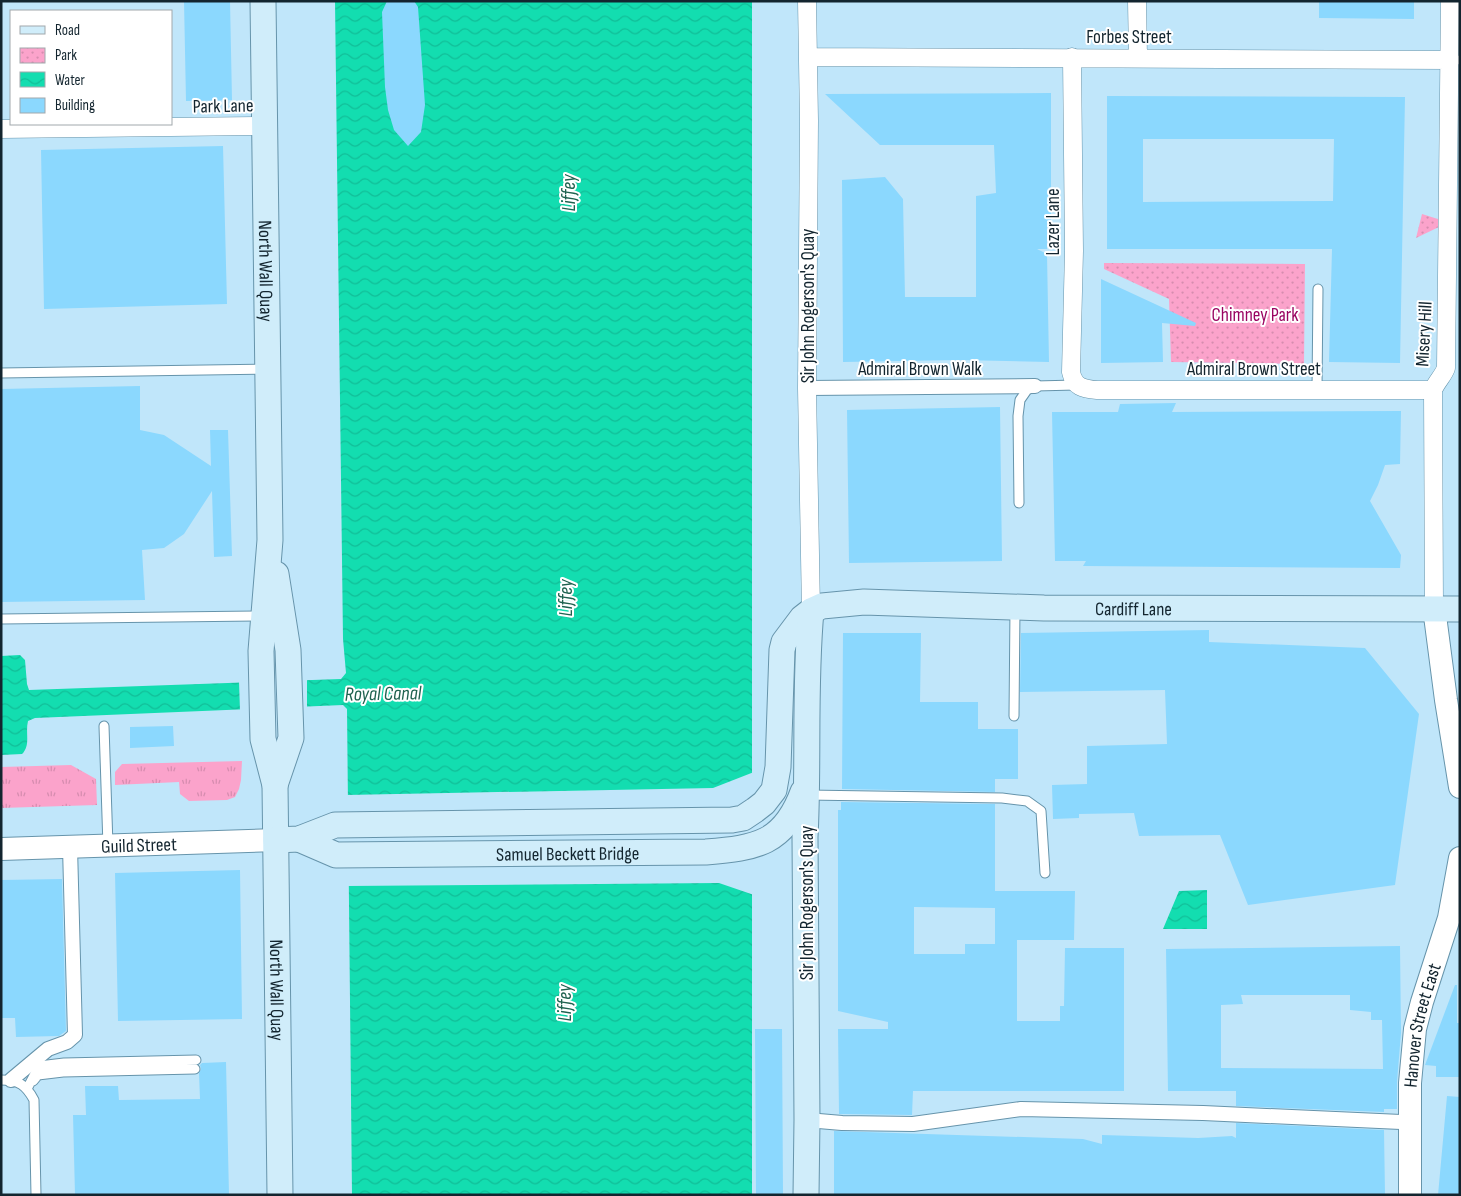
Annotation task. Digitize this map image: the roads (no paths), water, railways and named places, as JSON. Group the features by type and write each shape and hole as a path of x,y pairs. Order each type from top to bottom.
{"main road":[{"name":"North Wall Quay","path":"263,1 270,540 261,651 263,738 276,785 287,840 280,1195"},
{"name":"North Wall Quay","path":"270,540 288,650 291,738 276,785"},
{"name":"Cardiff Lane","path":"810,611 822,606 864,602 1015,606 1460,608"},
{"name":"Sir John Rogerson's Quay","path":"806,1195 805,837 807,659 810,611"},
{"name":"Samuel Beckett Bridge","path":"287,840 335,825 732,820 744,818 764,803 774,790 778,767 782,650 784,642 792,630 810,611"},
{"name":"Samuel Beckett Bridge","path":"287,840 336,855 706,852 740,850 755,846 771,838 796,811 807,789"}],"street":[{"name":"Sir John Rogerson's Quay","path":"807,1 807,388 810,611"},
{"path":"1137,1 1138,57"},
{"name":"Misery Hill","path":"1434,608 1433,390 1446,368 1450,1"},
{"name":"Forbes Street","path":"808,57 1138,57 1450,60"},
{"name":"Lazer Lane","path":"1072,58 1074,251 1071,372 1072,379 1076,385"},
{"name":"Park Lane","path":"1,129 265,126"},
{"name":"Admiral Brown Street","path":"1076,385 1097,390 1433,390"},
{"name":"Admiral Brown Walk","path":"807,388 1035,386"},
{"path":"1434,608 1460,787"},
{"name":"Guild Street","path":"1,849 287,840"},
{"path":"6,1080 48,1049 67,1042 75,1036 70,846"},
{"name":"Hanover Street East","path":"1410,1195 1410,1083 1415,1030 1449,918 1460,858"},
{"path":"807,1120 842,1123 913,1124 1021,1109 1401,1122 1411,1119"}],"lane":[{"path":"1317,389 1318,289"},
{"path":"1,373 268,369"},
{"path":"1019,503 1018,407 1023,394 1035,386 1076,385"},
{"path":"1014,716 1015,606"},
{"path":"1,619 263,616"},
{"path":"104,726 108,846"},
{"path":"807,789 1002,798 1027,801 1041,811 1045,873"},
{"path":"28,1087 39,1066 64,1063 196,1065"},
{"path":"6,1080 28,1087 34,1100 36,1195"}],"water":[{"path":"335,1 752,1 752,1195 352,1195 347,709 343,705 35,718 28,721 27,743 22,754 1,755 1,656 20,655 25,660 29,690 341,679 346,673 343,639"},
{"path":"1207,890 1207,929 1163,929 1179,891"}],"water label":[{"name":"Liffey","path":"568,193"},
{"name":"Liffey","path":"565,598"},
{"name":"Royal Canal","path":"383,693"},
{"name":"Liffey","path":"564,1003"}],"park label":[{"name":"Chimney Park","path":"1255,314"}]}
